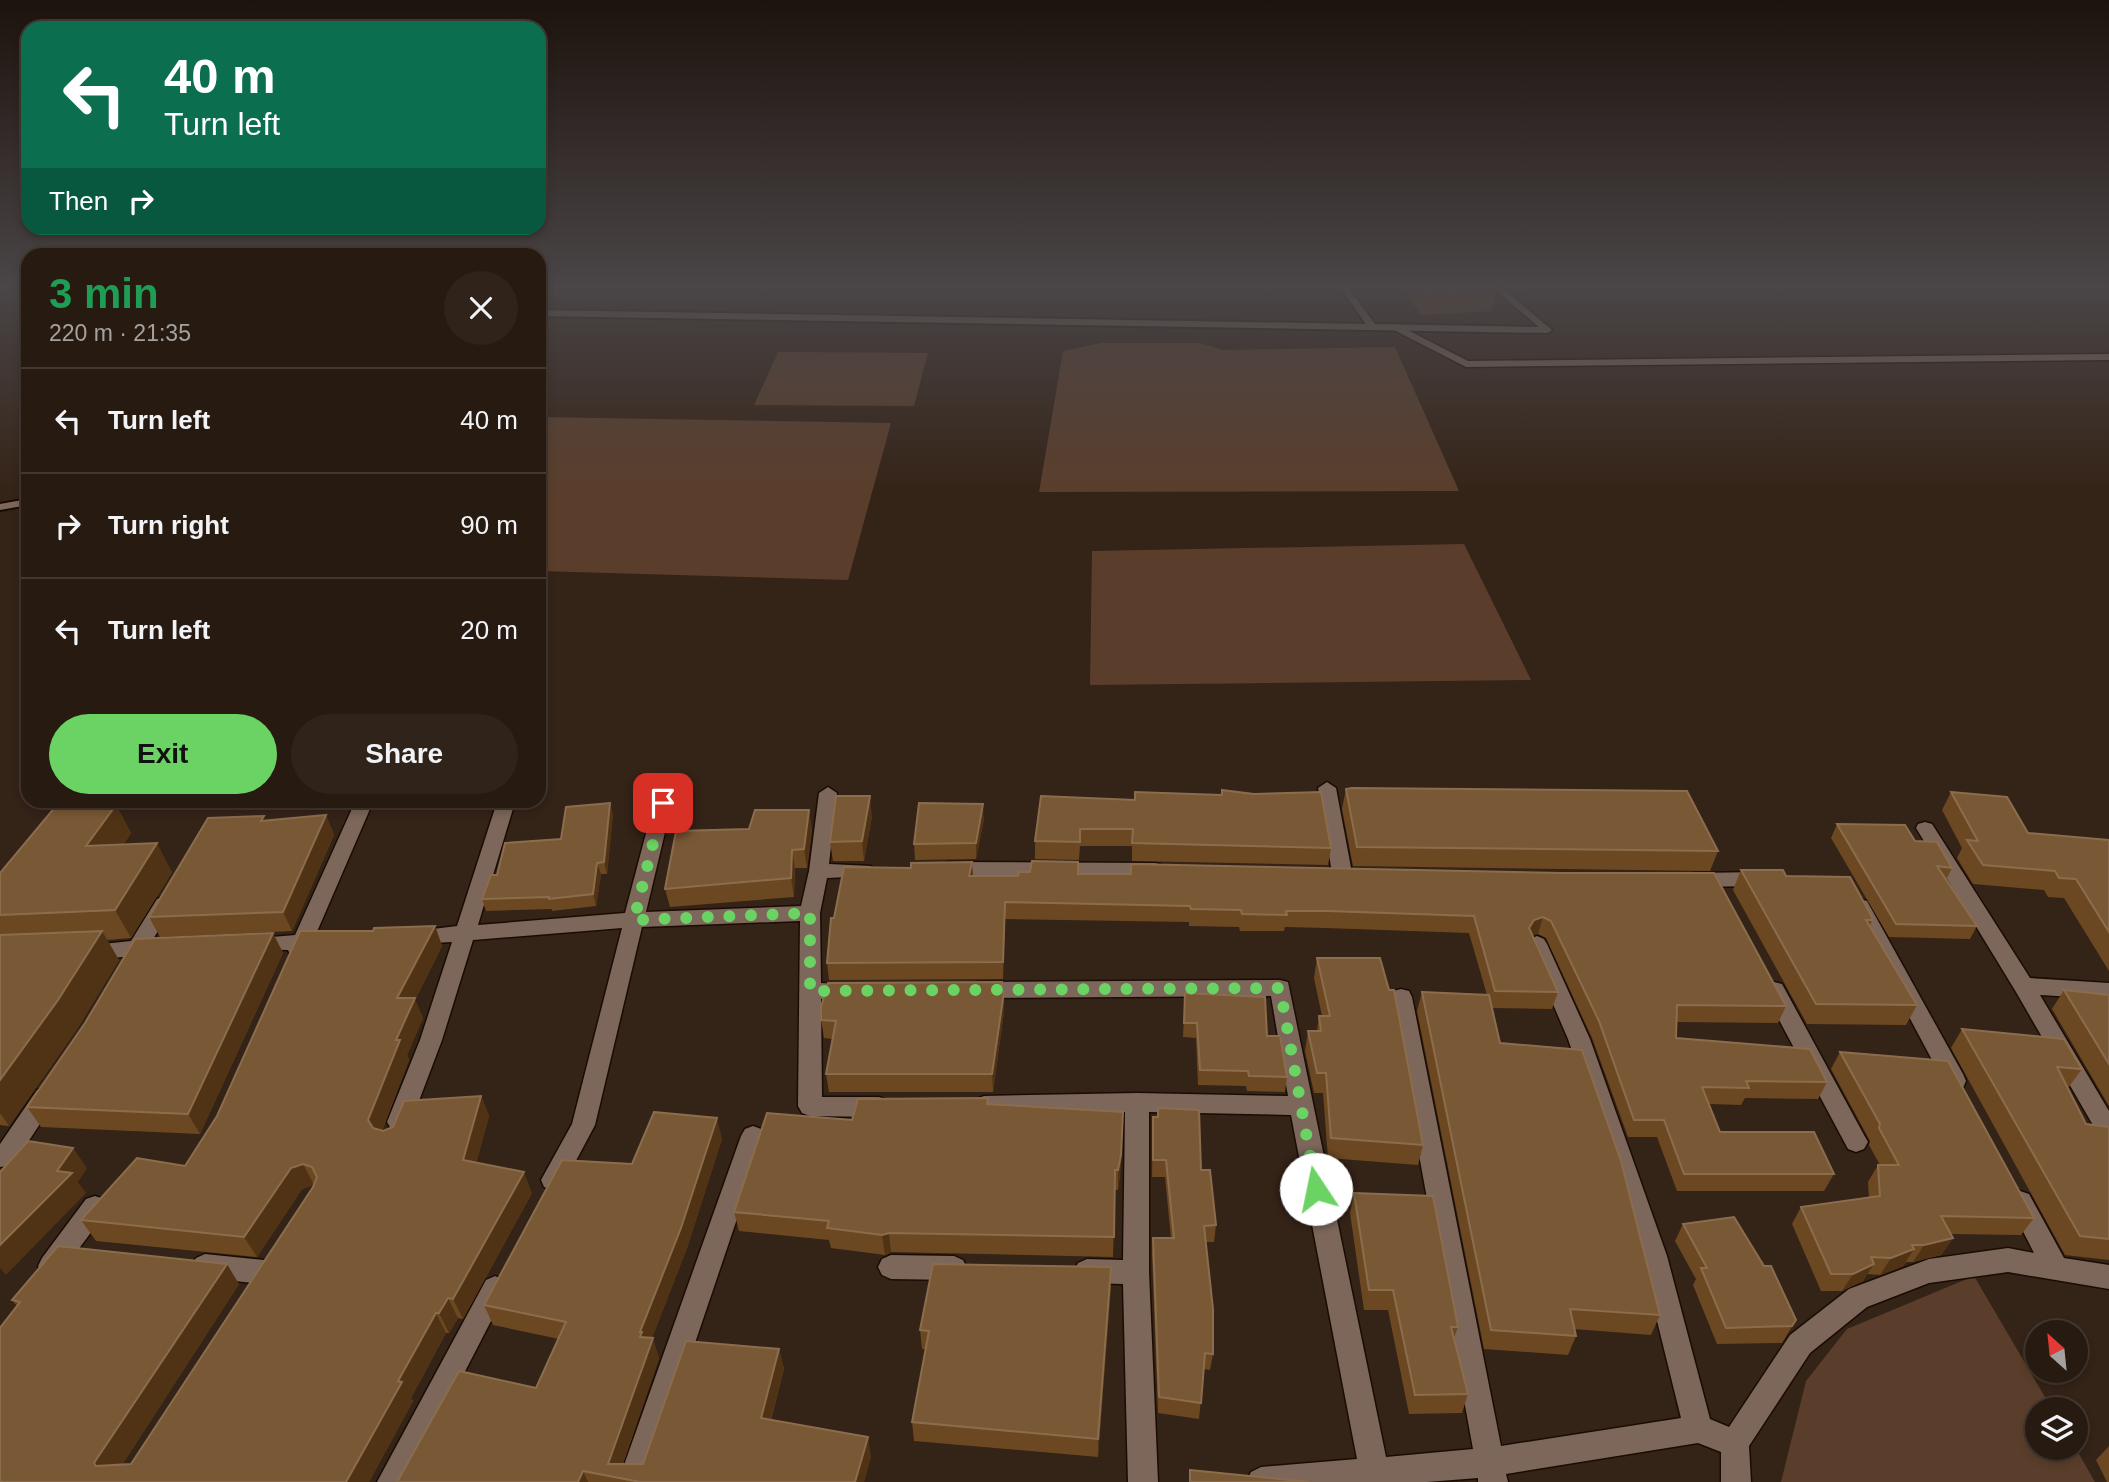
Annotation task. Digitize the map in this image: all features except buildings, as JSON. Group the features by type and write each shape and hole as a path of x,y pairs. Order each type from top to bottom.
{"street":[{"path":"1449,355 1466,364 2109,357"},
{"path":"1315,873 1352,873 1327,788"},
{"path":"828,793 819,871 810,913 810,1106 903,1107"},
{"path":"543,1199 583,1125 663,803"},
{"path":"291,966 361,808"},
{"path":"392,1139 431,1040 504,808"},
{"path":"1925,828 2024,986 2109,1132"},
{"path":"930,869 1170,870"},
{"path":"819,871 888,870"},
{"path":"1675,880 1780,879"},
{"path":"1715,880 1728,903"},
{"path":"124,971 172,891"},
{"path":"1852,892 1964,1097"},
{"path":"398,938 634,920 810,913"},
{"path":"234,945 343,940"},
{"path":"1537,944 1579,1039 1654,1256 1698,1429"},
{"path":"68,951 170,947"},
{"path":"1766,975 1856,1142"},
{"path":"2024,986 2109,991"},
{"path":"958,990 1280,988 1301,1107 1374,1470"},
{"path":"810,991 864,991"},
{"path":"1401,997 1492,1472"},
{"path":"4,1158 57,1080"},
{"path":"958,1106 1137,1102 1301,1107"},
{"path":"1137,1102 1136,1272 1143,1482"},
{"path":"633,1482 753,1136"},
{"path":"2009,1182 2055,1266"},
{"path":"39,1282 95,1207"},
{"path":"63,1251 90,1254"},
{"path":"391,1482 510,1260"},
{"path":"1736,1482 1735,1443 1800,1344 1858,1298 1929,1271 2008,1260 2109,1277"},
{"path":"184,1264 271,1262 249,1296"},
{"path":"891,1267 973,1268"},
{"path":"1068,1270 1136,1272"},
{"path":"1261,1482 1374,1470 1492,1472 1698,1429 1735,1443"}],"lane":[{"path":"0,507 21,503"}],"shaded area":[{"path":"777,355 927,355 914,406 754,405"},
{"path":"1062,355 1399,355 1459,491 1039,492"},
{"path":"546,417 891,423 848,580 546,571"},
{"path":"1464,544 1531,680 1090,685 1092,551"},
{"path":"1974,1276 2025,1363 2025,1383 2037,1383 2045,1397 2025,1397 2025,1460 2082,1460 2095,1482 1781,1482 1806,1381 1847,1329"}],"route":[{"path":"663,803 634,920 810,913 810,991 1280,988 1316,1189"}]}
